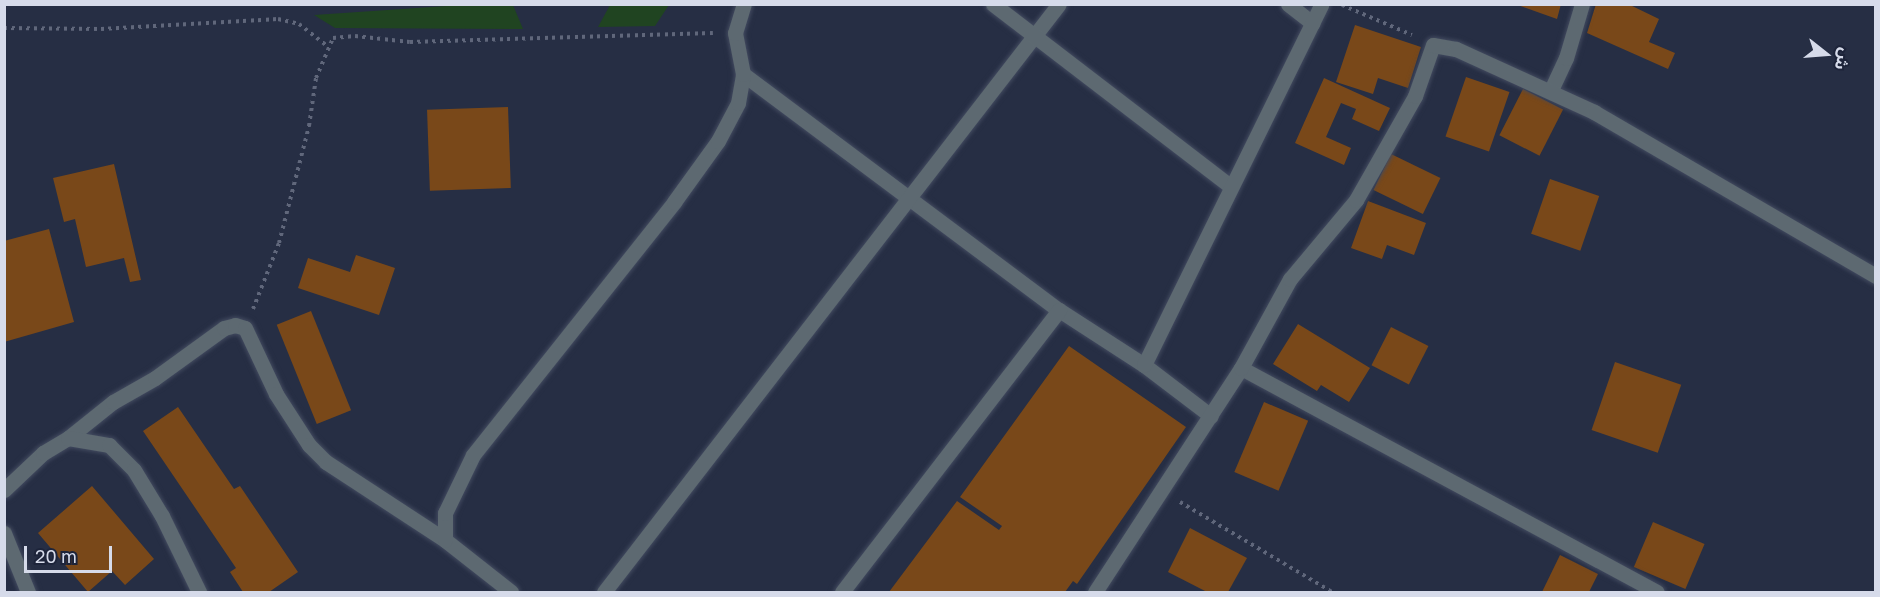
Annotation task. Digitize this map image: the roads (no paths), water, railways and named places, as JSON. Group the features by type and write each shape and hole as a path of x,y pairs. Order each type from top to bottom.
{"street":[{"path":"445,540 445,513 473,455 712,150 738,103 743,74 735,33 744,4"},
{"path":"993,4 1230,186"},
{"path":"604,592 909,197 1036,39 1059,4"},
{"path":"1288,4 1312,23"},
{"path":"1143,365 1322,4"},
{"path":"1551,90 1566,58 1582,4"},
{"path":"1095,592 1241,368 1290,279 1356,201 1415,96 1433,45 1456,49 1551,90 1875,276"},
{"path":"743,74 1059,310 1143,365 1211,416"},
{"path":"842,592 1059,310"},
{"path":"4,490 43,453 68,438 113,402 155,378 217,332 235,325 245,328 276,394 309,445 326,462 445,540 501,590"},
{"path":"1241,368 1657,592"},
{"path":"68,438 97,441 122,456 162,516 199,592"},
{"path":"4,533 28,592"}]}
